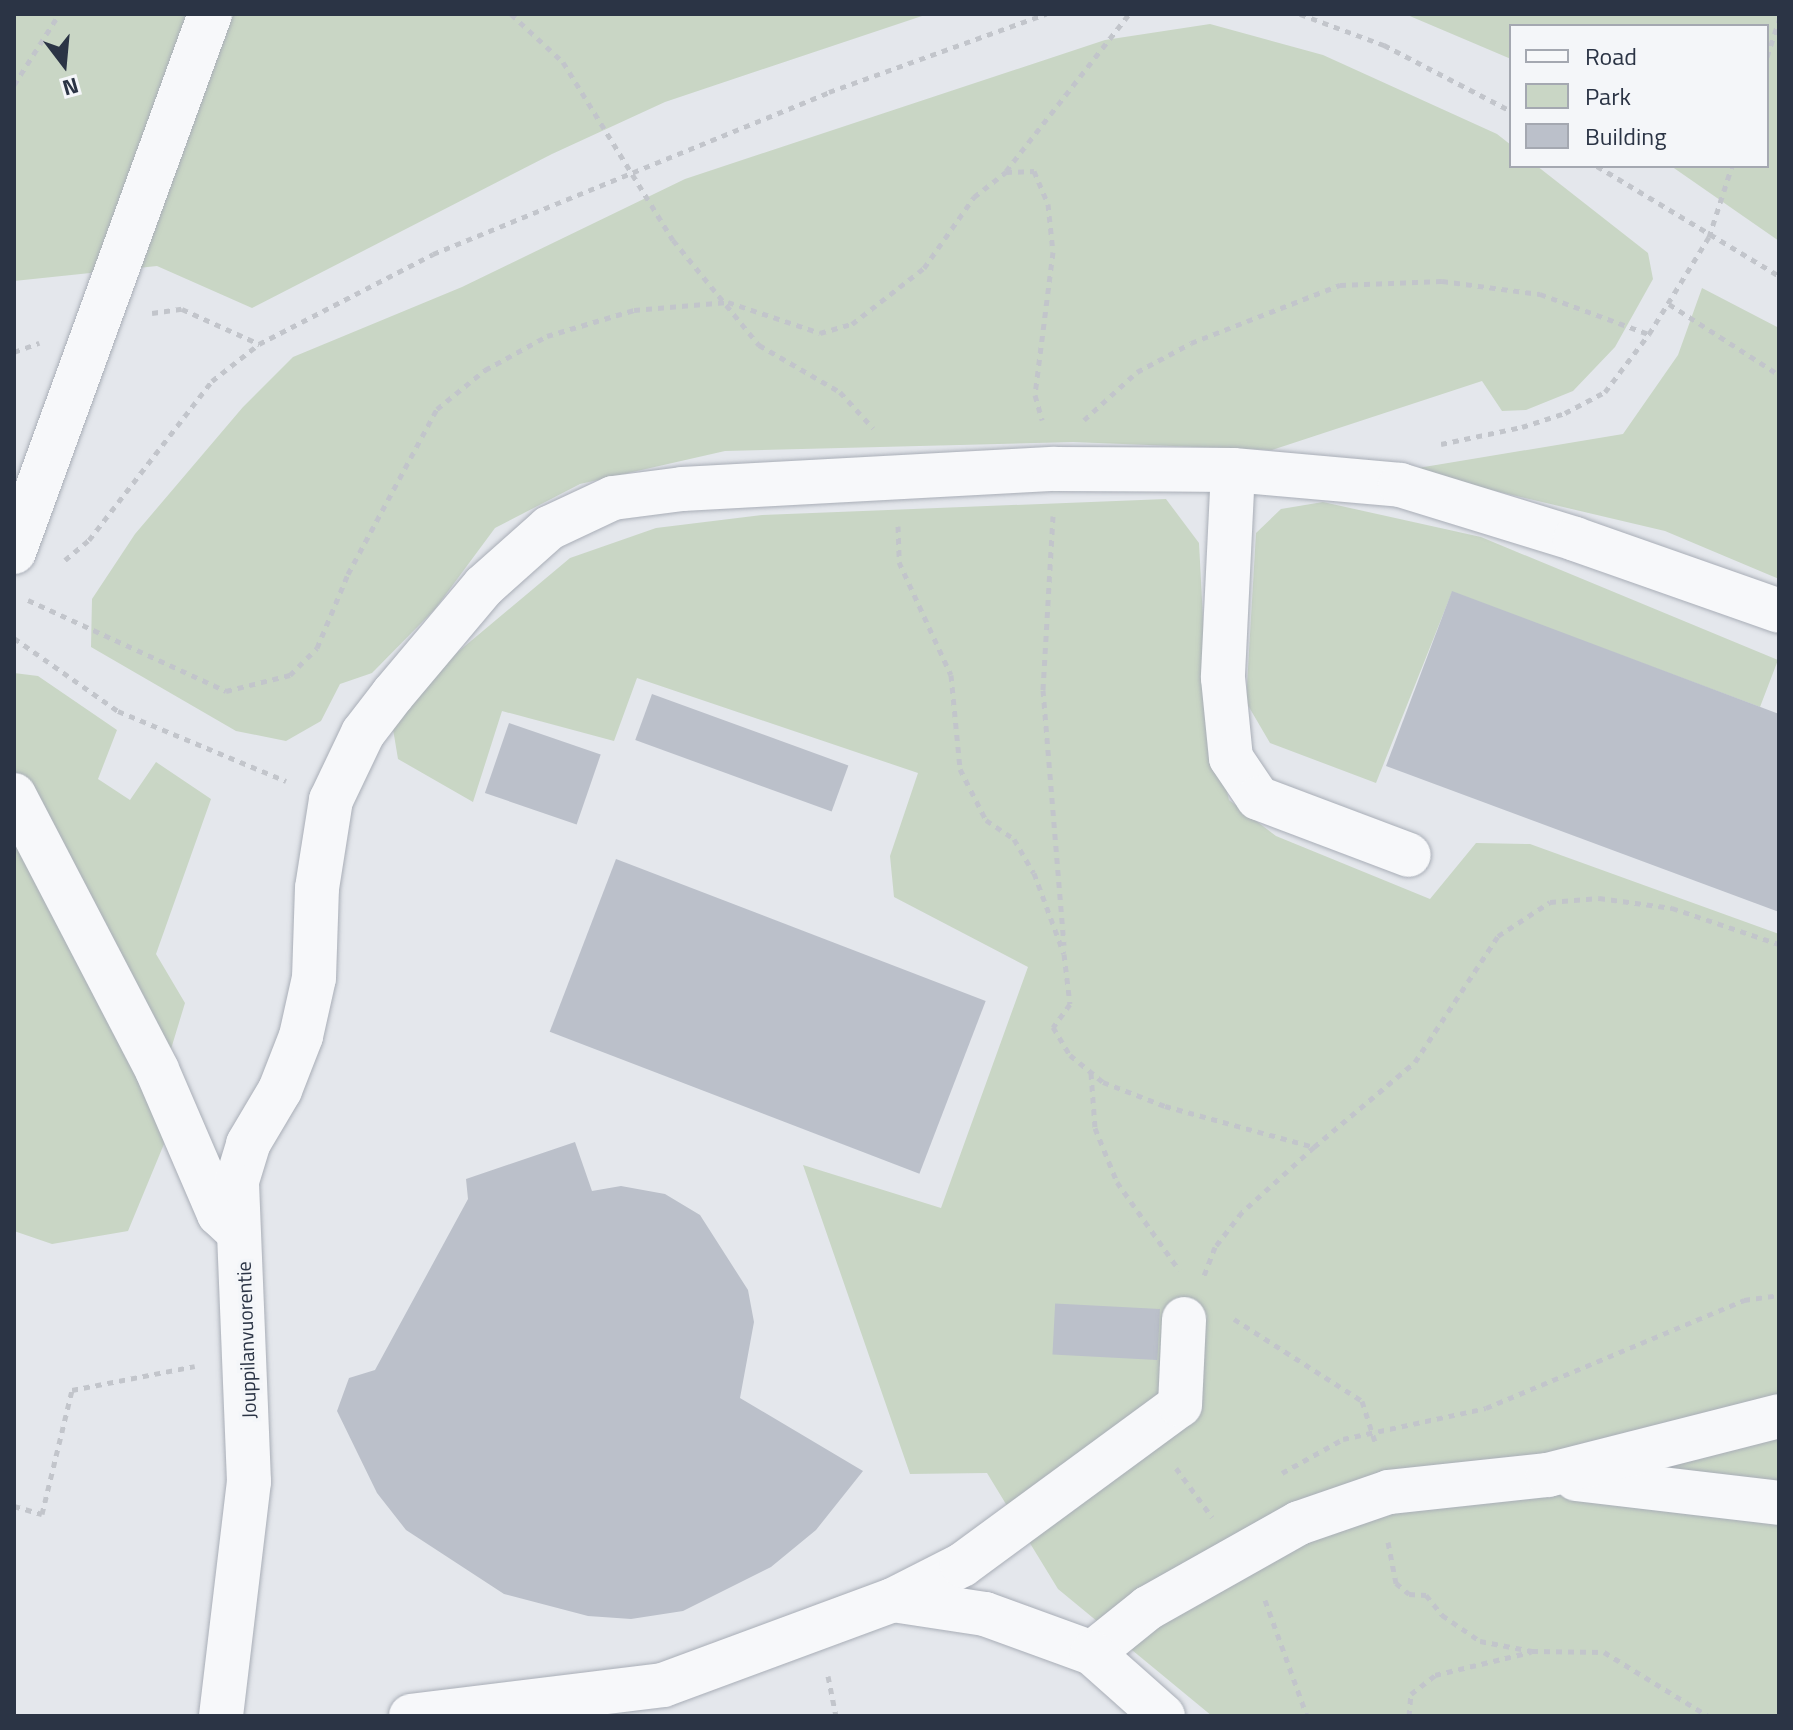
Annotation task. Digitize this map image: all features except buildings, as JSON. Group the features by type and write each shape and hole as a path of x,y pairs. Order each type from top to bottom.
{"street":[{"path":"33,561 210,14"},
{"name":"Jouppilanvuorentie","path":"221,1716 249,1482 248,1361 237,1181 248,1144 280,1090 301,1036 314,978 317,888 331,800 363,733 393,694 484,586 549,528 613,498 895,475 1054,469 1233,470 1400,485 1575,539 1779,611"},
{"path":"1233,470 1223,678 1231,758 1258,798 1409,855"},
{"path":"14,795 157,1070 219,1214 242,1237"},
{"path":"411,1716 663,1685 893,1600 962,1565 1180,1405 1199,1298"},
{"path":"1092,1653 1148,1608 1299,1523 1381,1495 1538,1476 1779,1416"},
{"path":"1538,1476 1662,1486 1779,1503"},
{"path":"893,1600 985,1614 1092,1653 1163,1716"}],"path":[{"path":"14,85 59,14"},
{"path":"511,14 563,62 628,175 673,240 728,302 759,345 840,392 892,449 899,562 951,675 960,769 986,820 1014,839 1034,873 1064,954"},
{"path":"33,561 89,540 212,381 259,344 433,254 829,92 1046,14"},
{"path":"14,594 226,691 290,675 317,648 348,574 437,409 485,370 547,336 634,310 728,302 820,333 852,324 924,268 974,197 1006,172 1129,14"},
{"path":"1300,14 1384,45 1509,110"},
{"path":"1769,51 1779,20"},
{"path":"1600,168 1709,237 1779,276"},
{"path":"1430,447 1565,413 1605,392 1649,334 1709,237 1731,168"},
{"path":"1006,172 1034,171 1048,204 1053,252 1035,395 1054,469 1043,690 1070,1004 1053,1027 1070,1055 1091,1073 1165,1106 1314,1147"},
{"path":"1054,469 1089,410 1137,372 1237,321 1340,285 1442,281 1540,294 1649,334"},
{"path":"1669,304 1779,375"},
{"path":"14,638 44,654 118,711 331,800"},
{"path":"1199,1298 1215,1247 1242,1212 1415,1062 1498,936 1550,902 1599,898 1672,908 1779,944"},
{"path":"1091,1073 1095,1128 1117,1182 1199,1298 1362,1401 1374,1432 1396,1583 1409,1594 1426,1595 1442,1615 1480,1641 1532,1651 1604,1652 1708,1716"},
{"path":"1272,1479 1343,1439 1486,1408 1744,1300 1779,1295"},
{"path":"14,1506 42,1514 72,1390 162,1370 248,1361"},
{"path":"1409,1716 1411,1694 1435,1675 1532,1651"}],"green space":[{"path":"14,14 928,14 665,102 552,154 252,308 157,266 14,281"},
{"path":"1405,14 1779,14 1779,241 1674,168 1769,168 1769,24 1509,24 1509,58"},
{"path":"1210,24 1323,55 1497,134 1509,143 1509,168 1540,168 1648,253 1653,279 1615,347 1573,391 1526,410 1502,411 1482,381 1272,450 1073,442 725,451 580,484 495,528 435,609 372,673 340,684 321,721 286,741 236,731 91,647 92,599 135,534 243,407 293,357 462,287 685,179 1105,40"},
{"path":"1702,288 1779,328 1779,579 1665,531 1406,470 1623,434 1678,355"},
{"path":"1166,499 1199,543 1208,714 1229,800 1276,836 1430,899 1476,843 1530,844 1779,934 1779,1716 1212,1716 1058,1589 987,1473 910,1474 803,1165 941,1208 1028,967 894,897 890,856 918,773 637,678 614,741 502,711 473,802 398,759 393,729 422,682 570,558 656,528 762,515"},
{"path":"1323,502 1481,537 1778,660 1760,707 1452,592 1376,783 1270,743 1246,702 1256,533 1281,509"},
{"path":"14,673 38,676 117,730 98,779 130,800 156,762 211,799 156,954 185,1003 160,1085 164,1144 128,1231 52,1244 14,1231"}]}
